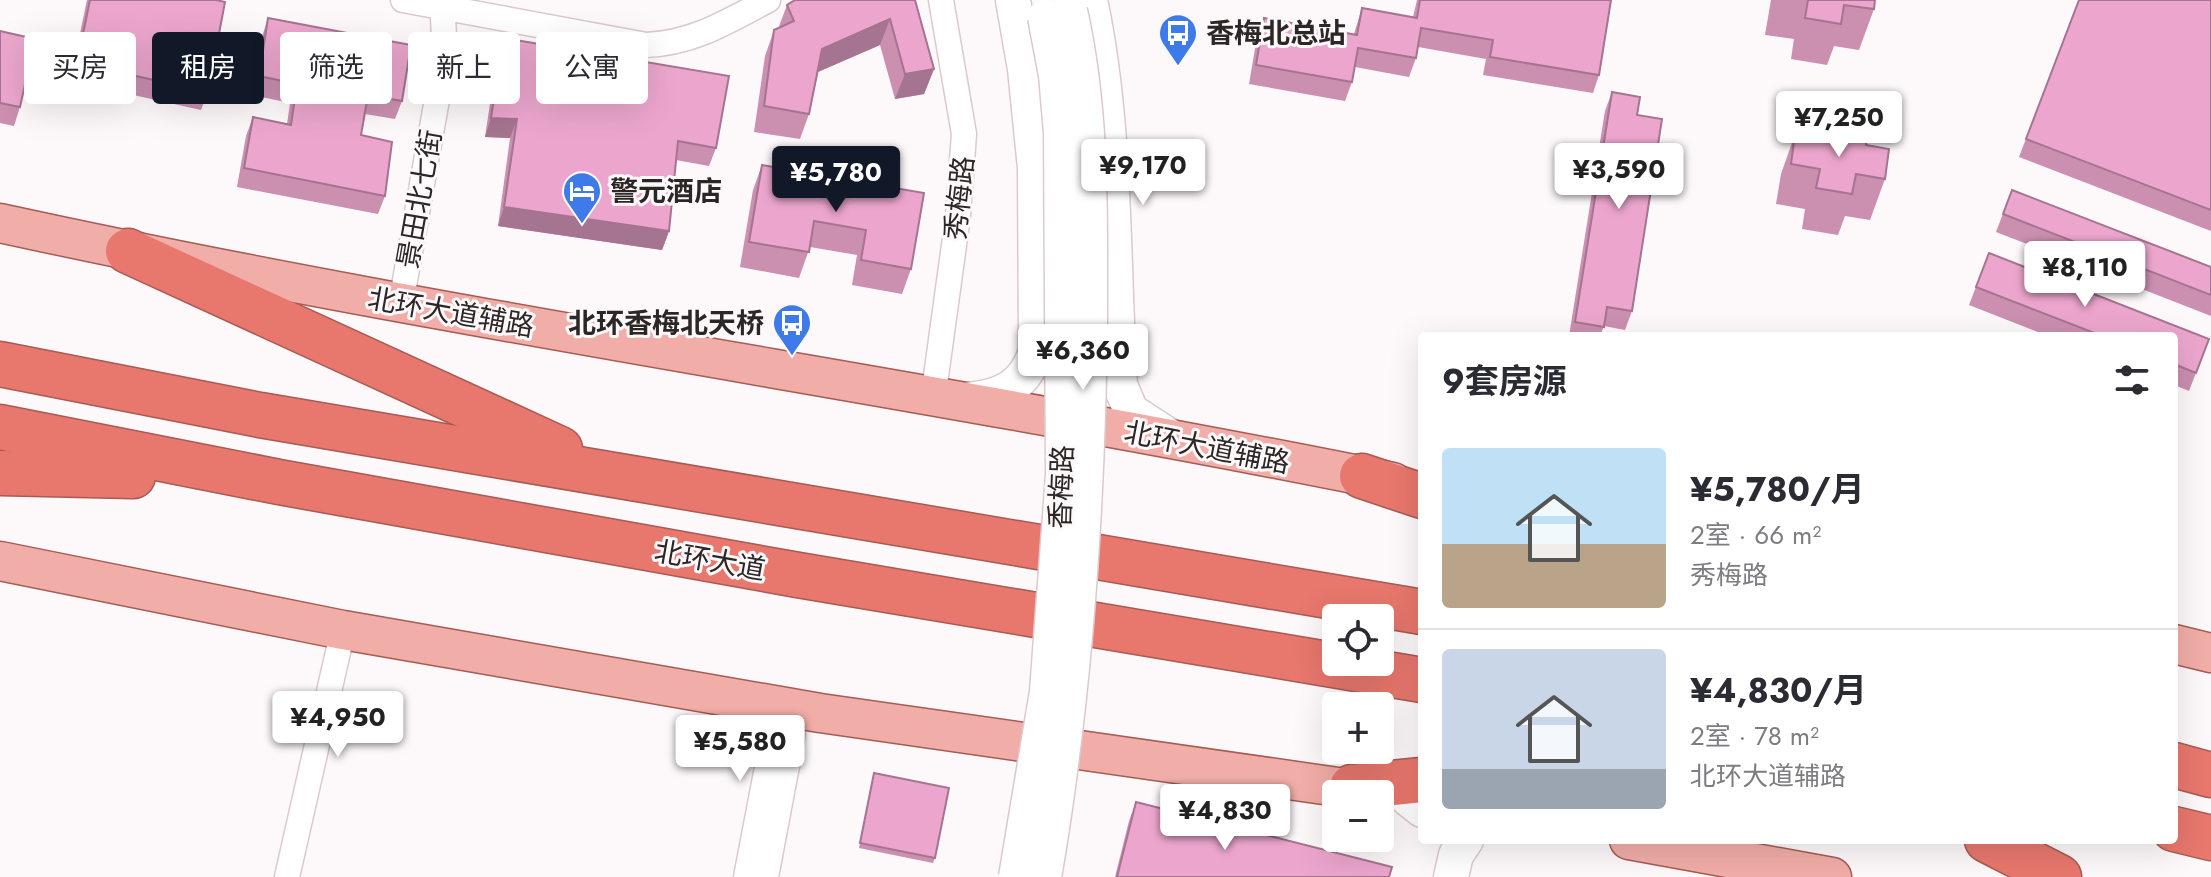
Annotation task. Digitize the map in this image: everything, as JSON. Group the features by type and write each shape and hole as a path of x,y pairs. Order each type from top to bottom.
{"highway":[{"path":"128,251 610,472"},
{"path":"0,364 260,415 1418,611"},
{"name":"北环大道","path":"0,427 279,482 798,575 1418,679"},
{"path":"0,473 44,472 279,482"},
{"path":"1362,476 1418,495"},
{"path":"2178,766 2211,775"},
{"path":"1394,794 1418,798"},
{"path":"2178,830 2211,838"},
{"path":"1995,844 2059,877"}],"main road":[{"path":"943,399 985,398 1015,386 1033,360 1038,338 1032,132 1013,0"},
{"path":"1062,6 1107,81 1120,385 1131,411 1186,444"},
{"name":"香梅路","path":"1016,877 1048,680 1063,475 1061,133 1056,75 1062,6"},
{"name":"香梅路","path":"1044,877 1069,724 1088,455 1089,150 1083,78 1062,6"},
{"name":"北环大道辅路","path":"0,223 128,251 401,303 1418,487"},
{"path":"1038,338 1051,352 1070,361 1084,363 1098,358 1118,335"},
{"path":"0,561 343,630 787,707 1322,783"},
{"path":"2178,645 2211,653"},
{"path":"1651,844 1832,877"}],"street":[{"path":"403,0 646,45 678,42 707,33 768,0"},
{"name":"秀梅路","path":"941,0 964,134 943,399"},
{"name":"景田北七街","path":"401,303 445,54 443,5"},
{"path":"287,877 343,630"},
{"path":"746,877 774,731 787,707"},
{"path":"766,877 793,734 787,707"}],"building":[{"path":"90,0 225,2 219,32 152,32 152,80 136,76 136,32 83,32"},
{"path":"795,0 915,0 934,69 905,74 890,19 822,49 809,114 764,106 774,30 794,21 787,5"},
{"path":"1420,0 1611,0 1599,75 1490,57 1493,40 1421,28 1416,58 1358,48 1352,82 1256,65 1264,18 1357,35 1362,8 1417,18"},
{"path":"1808,0 1875,0 1874,9 1844,5 1841,24 1805,18"},
{"path":"2079,0 2211,0 2211,210 2026,139"},
{"path":"268,18 342,32 280,32 280,80 264,77"},
{"path":"0,31 24,36 24,89 20,107 0,103"},
{"path":"392,41 408,44 402,101 392,99"},
{"path":"520,41 536,44 536,104 648,104 648,62 729,76 716,148 678,141 669,231 504,207 517,119 491,118 493,104 520,104"},
{"path":"1612,92 1640,97 1637,115 1662,119 1632,311 1607,307 1604,327 1575,322"},
{"path":"294,104 366,104 361,135 392,142 385,196 244,168 253,117 291,125"},
{"path":"1820,131 1867,138 1866,145 1889,149 1885,179 1856,174 1852,194 1816,188 1820,169 1791,164 1795,134 1819,137"},
{"path":"762,165 924,193 911,269 861,260 866,230 814,221 809,252 749,242"},
{"path":"2012,190 2211,267 2211,295 2003,214"},
{"path":"1989,253 2209,339 2196,373 2178,366 2178,332 2092,332 1976,287"},
{"path":"874,773 949,788 935,858 860,843"},
{"path":"1136,802 1322,849 1322,852 1392,867 1389,877 1117,877"}],"place":[{"name":"香梅北总站","path":"1178,67"},
{"name":"警元酒店","path":"582,225"},
{"name":"北环香梅北天桥","path":"792,357"}]}
